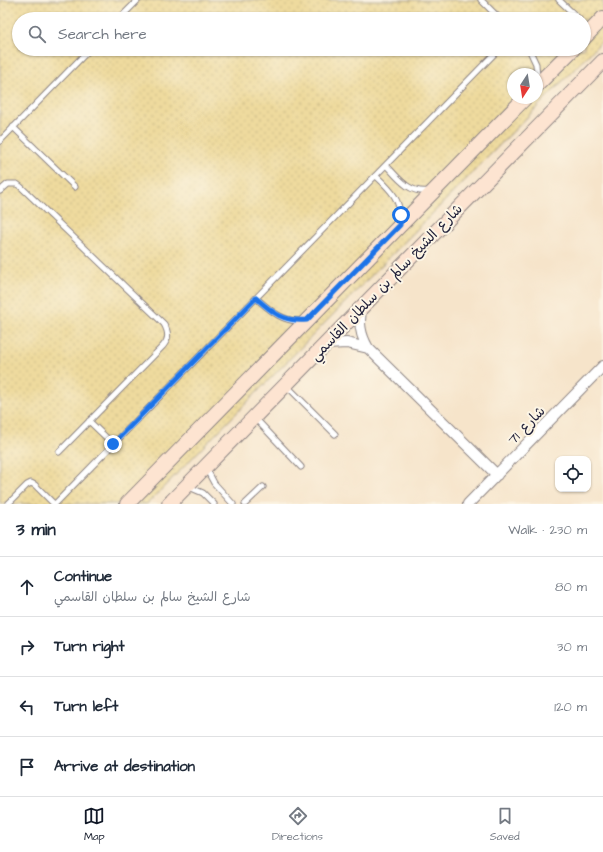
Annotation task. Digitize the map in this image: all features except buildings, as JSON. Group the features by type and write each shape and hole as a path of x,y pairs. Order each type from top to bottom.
{"street":[{"path":"591,28 603,18"},
{"path":"543,79 566,56"},
{"name":"شارع الشيخ سالم بن سلطان القاسمي","path":"169,504 603,61"},
{"name":"شارع الشيخ سالم بن سلطان القاسمي","path":"127,504 519,104"},
{"path":"362,306 360,328 368,348 497,475"},
{"path":"326,344 347,343 368,348"},
{"name":"شارع 71","path":"468,504 603,366"}],"lane":[{"path":"126,12 138,0"},
{"path":"481,0 493,12"},
{"path":"559,0 572,12"},
{"path":"0,141 83,56"},
{"path":"8,504 27,485 34,483 54,504 492,56"},
{"path":"532,56 536,68"},
{"path":"13,127 75,187"},
{"path":"386,165 405,186 424,192 434,190"},
{"path":"376,176 395,195 401,215 400,225"},
{"path":"0,191 8,184 13,183 21,187 164,324 167,330 167,341 163,346 59,452"},
{"path":"256,298 269,309 282,317 297,321 307,320"},
{"path":"286,384 335,434"},
{"path":"254,417 301,466"},
{"path":"89,421 113,444"},
{"path":"206,466 214,483 233,504"},
{"path":"186,487 203,493 214,504"},
{"path":"245,504 263,487"}],"sand":[{"path":"0,0 603,0 603,40 591,52 591,12 12,12 12,56 587,56 543,101 543,68 507,68 507,104 540,104 147,504 0,504"}],"route":[{"path":"113,444 256,298 277,315 286,319 297,321 307,320 400,225 401,215"}]}
